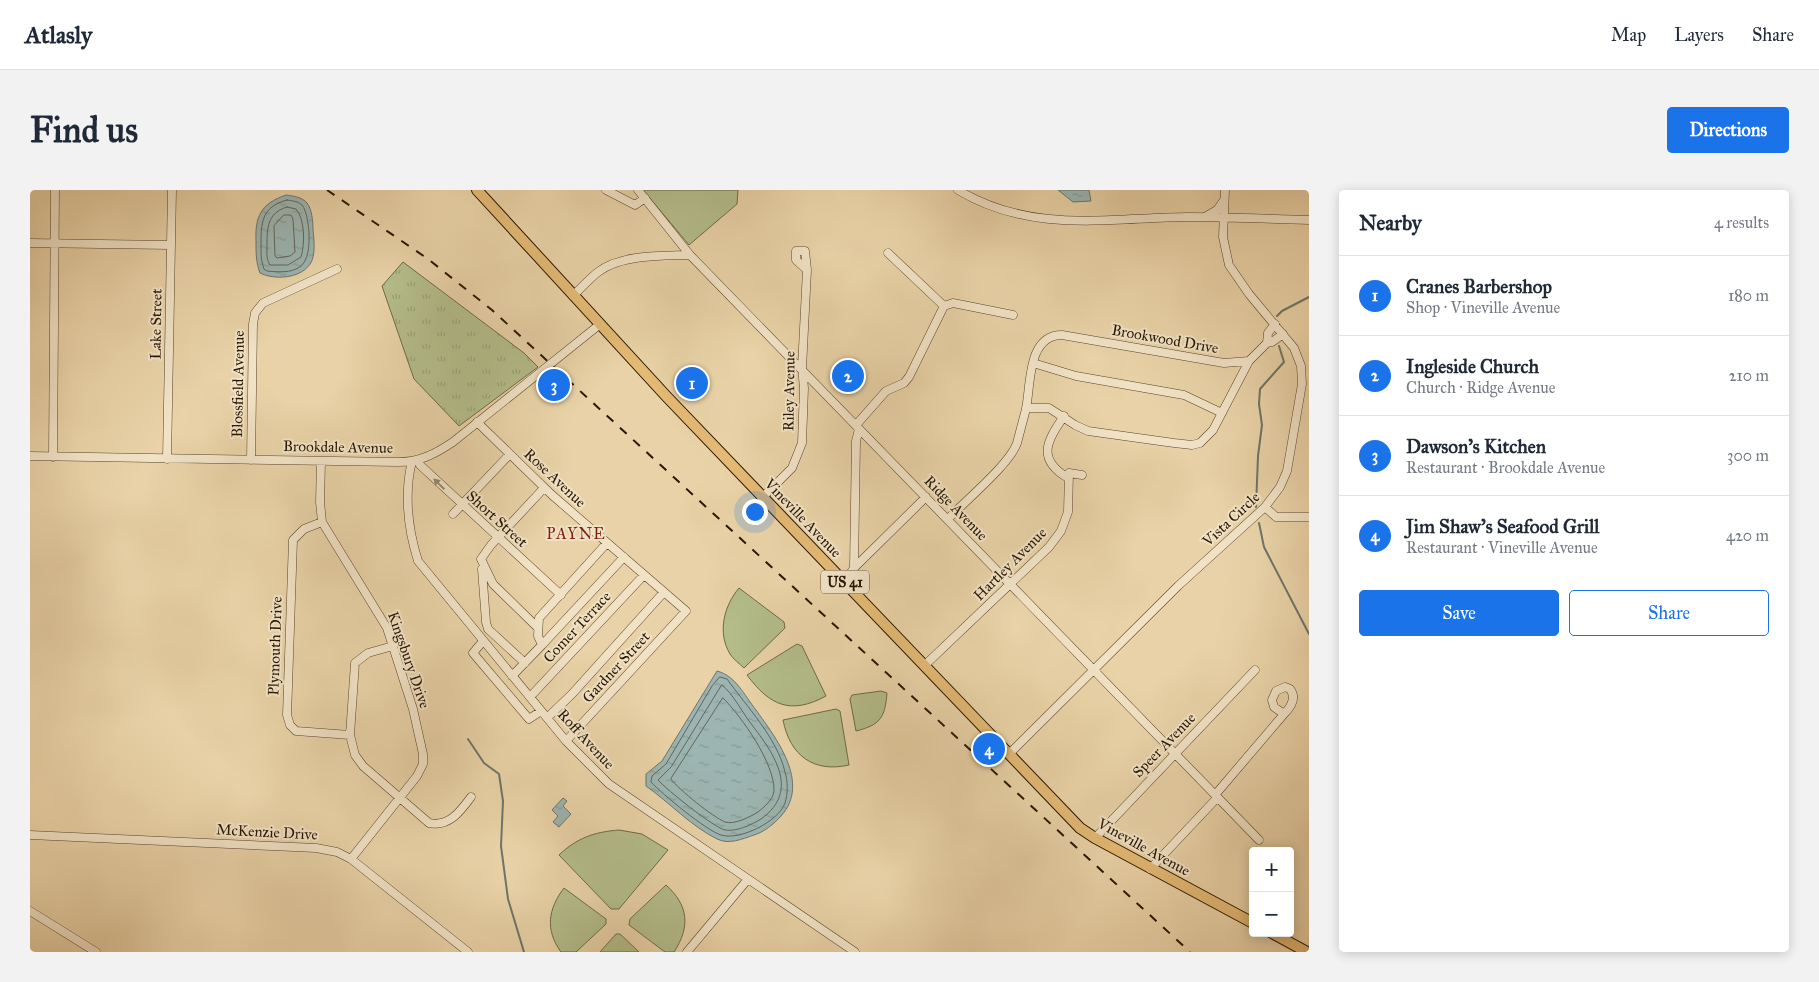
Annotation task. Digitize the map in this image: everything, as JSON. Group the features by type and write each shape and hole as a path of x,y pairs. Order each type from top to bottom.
{"main road":[{"name":"Vineville Avenue","path":"477,190 572,296 762,498 801,534 844,582 1080,828 1150,869 1249,921"},
{"path":"1279,937 1307,952"}],"street":[{"path":"53,457 56,190"},
{"name":"Lake Street","path":"167,459 172,190"},
{"path":"606,190 635,205 644,198"},
{"name":"Ridge Avenue","path":"638,190 690,255 1259,840"},
{"path":"958,190 1006,211 1025,217 1051,221 1204,217 1309,220"},
{"name":"Vista Circle","path":"1009,754 1178,586 1265,507 1280,488 1287,471 1302,384 1298,357 1283,334 1249,294 1229,265 1224,246 1225,190"},
{"path":"1204,217 1212,214 1224,200"},
{"path":"30,243 171,245"},
{"path":"888,253 944,306"},
{"path":"572,296 599,271 615,264 640,258 690,255"},
{"name":"Blossfield Avenue","path":"252,460 253,324 255,313 267,300 337,269"},
{"name":"Riley Avenue","path":"762,498 786,475 798,457 802,442 804,388 802,368 807,270"},
{"path":"854,568 856,441 858,427 886,391 904,382 909,377 944,306 953,303 1013,315"},
{"name":"Brookdale Avenue","path":"30,456 415,461 438,452 599,324"},
{"path":"1267,343 1268,333 1275,324"},
{"path":"1026,408 1049,408 1088,431 1192,445 1209,436 1249,361 1267,343 1272,342 1283,334"},
{"name":"Brookwood Drive","path":"1033,363 1039,345 1052,336 1069,336 1224,363 1249,361"},
{"path":"948,519 1013,452 1026,408 1033,363 1076,376 1184,395 1222,413"},
{"path":"1064,416 1049,439 1047,446 1054,467 1068,478 1069,473 1082,475"},
{"name":"Rose Avenue","path":"477,422 544,488 606,544 624,557 686,611"},
{"path":"453,514 463,506 510,454"},
{"name":"Kingsbury Drive","path":"321,461 320,502 322,522 382,617 413,709 424,760 417,776 351,859"},
{"name":"Short Street","path":"415,461 561,595"},
{"name":"Roff Avenue","path":"415,461 408,486 408,501 418,561 566,741 592,768 623,795 854,952"},
{"name":"Hartley Avenue","path":"925,666 1011,585 1061,531 1068,512 1068,478"},
{"path":"525,663 488,629 481,559 544,488"},
{"path":"844,582 854,568 926,497"},
{"path":"1265,507 1276,517 1309,517"},
{"name":"Plymouth Drive","path":"322,522 304,529 293,540 287,715 290,725 296,731 350,735"},
{"path":"542,645 538,636 539,618 606,544"},
{"path":"512,676 624,557"},
{"path":"481,559 493,584 538,628"},
{"name":"Comer Terrace","path":"530,697 644,575"},
{"path":"547,718 572,694 664,592"},
{"name":"Gardner Street","path":"566,741 686,611"},
{"path":"484,641 473,653 529,719 541,710"},
{"path":"393,646 368,652 355,663 350,735 351,746 359,762 423,820 439,824 453,818 471,798"},
{"name":"Speer Avenue","path":"1095,838 1255,670"},
{"path":"1150,869 1216,797 1284,714"},
{"name":"McKenzie Drive","path":"30,835 316,848 337,852 351,859 468,952"},
{"path":"687,952 748,879"},
{"path":"30,911 96,952"}],"green space":[{"path":"643,190 738,190 737,204 689,245"},
{"path":"403,262 524,353 538,367 459,426 414,379 382,286"},
{"path":"739,588 784,622 785,628 744,668 730,654 726,646 723,628 729,603"},
{"path":"797,644 802,646 826,696 814,702 792,706 782,704 764,694 747,675"},
{"path":"881,691 887,693 885,709 880,719 871,726 856,731 850,699 852,695"},
{"path":"836,709 840,711 849,765 836,767 815,764 798,752 791,743 783,720"},
{"path":"619,830 642,834 668,850 619,909 611,909 559,855 572,844 586,837 602,832"},
{"path":"666,885 679,900 685,916 683,933 674,952 665,952 629,925 630,919"},
{"path":"564,888 606,919 606,924 576,952 561,952 552,936 550,920 552,912"},
{"path":"616,934 620,934 639,952 600,952"}],"water":[{"path":"1058,190 1089,190 1091,201 1073,202"},
{"path":"286,195 303,199 310,209 314,238 313,257 306,269 300,273 286,277 272,277 260,273 257,262 256,233 258,219 265,207"},
{"path":"717,671 724,673 735,682 764,721 781,747 792,775 793,789 789,803 781,816 761,832 736,841 722,841 707,834 646,786 646,774 662,761"},
{"path":"563,798 567,801 563,806 571,814 559,827 553,822 558,816 552,810"}],"waterway":[{"path":"1277,316 1282,311 1309,297"},
{"path":"1256,507 1258,456 1262,425 1259,404 1260,389 1284,362 1279,346"},
{"path":"1259,523 1264,547 1309,634"},
{"path":"468,739 484,763 499,774 503,801 501,846 508,899 524,952"}],"railway":[{"path":"327,190 428,259 492,310 1190,952"}],"place":[{"name":"Ingleside Church","path":"848,376"},
{"name":"Cranes Barbershop","path":"692,383"},
{"name":"Dawson's Kitchen","path":"554,385"},
{"name":"Jim Shaw's Seafood Grill","path":"989,749"}],"district":[{"name":"PAYNE","path":"576,533"}]}
